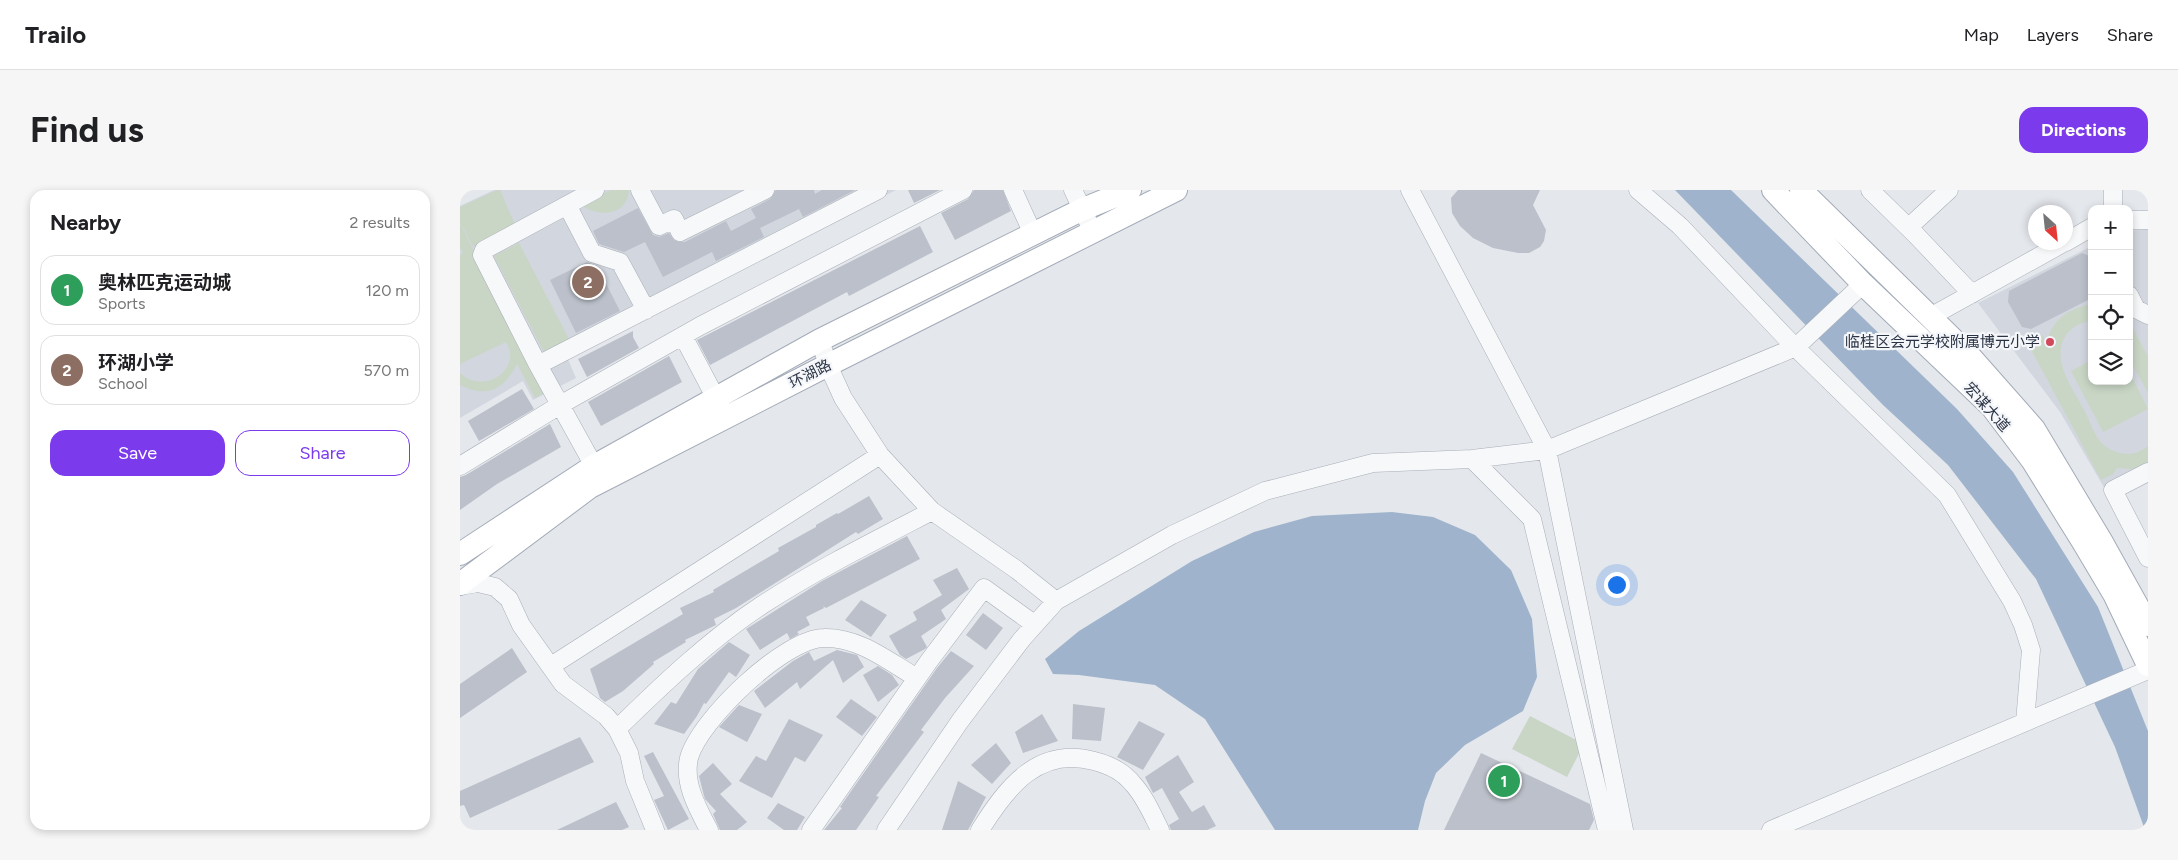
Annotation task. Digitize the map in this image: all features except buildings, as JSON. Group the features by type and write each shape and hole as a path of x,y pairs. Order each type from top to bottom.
{"main road":[{"name":"环湖路","path":"460,554 598,473 720,408 820,340 1034,234 1077,200 1130,190"},
{"name":"环湖路","path":"720,408 828,365 1176,190"},
{"name":"宏谋大道","path":"1773,190 1863,284 1992,408 2032,460 2114,594 2143,670"},
{"name":"宏谋大道","path":"1801,190 1967,352 2034,429 2148,625"},
{"name":"环湖路","path":"460,585 590,487 598,473"}],"street":[{"path":"595,190 484,250 482,255 538,365 598,473"},
{"path":"640,190 659,226 674,219 680,232 764,190"},
{"path":"538,365 878,190"},
{"path":"460,466 560,405 683,336 963,190"},
{"path":"1013,190 1034,234"},
{"path":"1410,190 1547,450 1624,830"},
{"path":"1638,190 1680,226 1796,347 1947,495 2002,585 2023,625 2031,650 2025,722"},
{"path":"1870,190 1909,227 1972,294"},
{"path":"1909,227 1949,190"},
{"path":"2113,190 2113,205"},
{"path":"1077,200 1093,232"},
{"path":"567,205 592,253 620,262 646,310"},
{"path":"2133,220 2148,220"},
{"path":"2073,238 2088,229"},
{"path":"1930,317 2051,250"},
{"path":"886,830 960,721 1034,624 1056,601 1172,535 1265,491 1373,463 1472,459 1547,450 1796,347 1863,284"},
{"path":"2133,303 2136,309 2148,315"},
{"path":"683,336 720,408"},
{"path":"820,340 828,365 843,398 880,455 932,511 1017,570 1056,601"},
{"path":"551,666 880,455"},
{"path":"1472,459 1532,519 1607,830"},
{"path":"2148,472 2113,490 2148,558"},
{"path":"617,729 666,681 708,645 761,606 843,557 932,511"},
{"path":"460,585 478,583 495,588 509,598 521,625 563,684 606,716 617,729 629,754 634,781 655,830"},
{"path":"811,830 917,678 984,588 1034,624"},
{"path":"709,830 692,792 688,776 689,758 699,735 718,710 761,671 809,640 823,638 847,639 861,645 917,678"},
{"path":"1771,830 2143,670"},
{"path":"980,830 1000,799 1036,766 1061,759 1082,758 1120,770 1144,798 1160,830"}],"shaded area":[{"path":"494,190 896,190 567,357 576,378 533,400 523,381 460,418 460,206"},
{"name":"临桂区会元学校附属博元小学","path":"2148,229 2148,468 2105,489 2060,412 1978,303 2088,248 2088,385 2133,385 2133,231"}],"green space":[{"path":"500,190 516,227 473,247 460,222 460,207"},
{"path":"611,190 629,190 627,199 617,210 603,213 595,212 581,205"},
{"path":"460,223 544,393 535,398 517,364 507,380 494,389 479,391 460,385 460,373 480,382 498,376 505,370 510,352 506,342 460,364 460,255 463,253 460,247"},
{"path":"519,243 570,341 545,354 494,256"},
{"path":"2088,305 2088,322 2074,327 2066,335 2062,344 2062,364 2069,383 2101,443 2116,452 2127,454 2138,452 2148,446 2148,465 2131,469 2117,468 2113,474 2101,480 2027,342 2042,335 2047,344 2052,328 2057,322 2069,312"},
{"path":"2133,329 2148,357 2148,393 2133,365"},
{"path":"2088,362 2088,385 2133,385 2133,379 2148,409 2103,432 2071,371"},
{"path":"1530,716 1584,744 1567,777 1512,749"}],"water":[{"path":"1675,190 1731,190 1957,409 2013,472 2098,607 2148,731 2148,830 2145,830 2115,747 2036,579 1948,465 1883,405"},
{"path":"1392,512 1433,517 1475,535 1511,570 1532,619 1537,677 1523,711 1465,745 1436,773 1425,801 1418,830 1275,830 1205,719 1155,685 1079,675 1053,674 1045,659 1079,631 1192,561 1254,532 1312,516"}],"place":[{"name":"环湖小学","path":"588,282"},
{"name":"临桂区会元学校附属博元小学","path":"2050,342"},
{"name":"奥林匹克运动城","path":"1504,781"}]}
